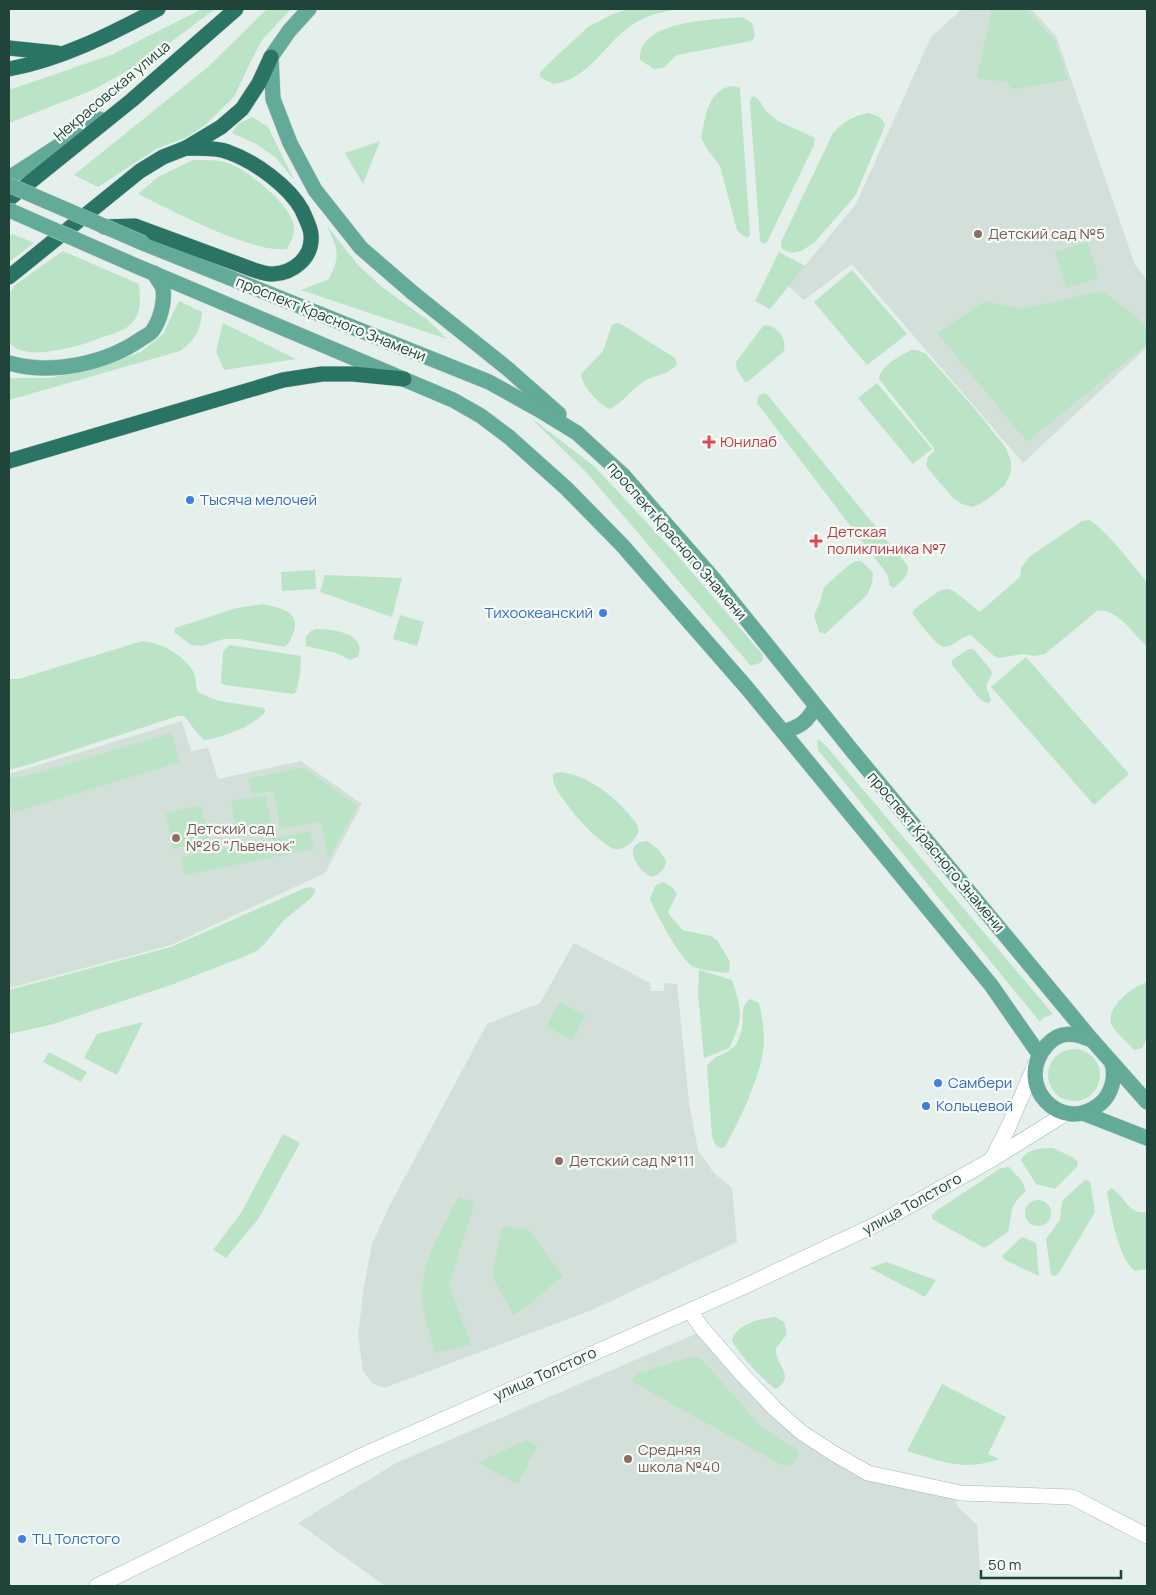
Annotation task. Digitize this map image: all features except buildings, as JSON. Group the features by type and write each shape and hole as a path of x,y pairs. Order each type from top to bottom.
{"highway":[{"path":"9,68 66,53 120,29 158,9"},
{"name":"Некрасовская улица","path":"9,199 132,100 236,9"},
{"path":"9,48 66,53"},
{"path":"9,277 140,171 222,127 242,109 259,83 271,56"},
{"path":"146,237 271,274 284,272 298,266 310,249 311,234 302,209 284,187 243,158 226,151 186,148"},
{"path":"9,461 283,380 322,374 353,374 404,380"}],"main road":[{"path":"309,9 289,31 271,56 273,99 290,143 315,190 361,248 549,404 577,433"},
{"path":"38,198 9,176 132,100"},
{"name":"проспект Красного Знамени","path":"9,185 104,227 146,237 489,382 577,433 623,475 713,578 816,706 1092,1040 1147,1102"},
{"name":"проспект Красного Знамени","path":"9,210 453,400 481,416 509,437 566,488 622,545 721,658 991,985 1037,1060 1036,1083 1040,1094 1048,1103 1065,1114"},
{"path":"9,363 23,367 57,367 89,362 129,347 153,331 162,310 163,289 154,273"},
{"path":"783,732 799,727 809,718 816,706"},
{"path":"991,1160 1008,1128 1037,1060 1050,1042 1060,1036 1078,1034 1092,1040"},
{"path":"1065,1114 1083,1113 1094,1109 1102,1102 1113,1082 1114,1070 1112,1063"},
{"path":"1083,1113 1147,1138"},
{"name":"улица Толстого","path":"97,1586 363,1455 690,1311 879,1223 991,1160 1065,1114"},
{"path":"690,1311 701,1328 775,1409 801,1432 868,1473 961,1493 1072,1497 1147,1536"}],"shaded area":[{"name":"Детский сад №5","path":"962,9 1031,9 1056,36 1135,265 1147,280 1147,347 1023,463 852,264 804,300 788,286 856,204 931,37"},
{"name":"Детский сад №26 \"Львенок\"","path":"182,721 191,751 208,748 218,779 301,761 362,804 325,873 171,945 9,988 9,774"},
{"name":"Детский сад №111","path":"574,943 650,983 651,991 664,991 664,983 677,984 689,1103 698,1150 713,1172 732,1188 737,1242 592,1310 384,1388 372,1383 363,1371 358,1335 364,1286 372,1244 390,1205 487,1024 540,1003"},
{"name":"Средняя школа №40","path":"700,1332 772,1411 871,1469 954,1488 957,1506 977,1525 981,1586 385,1586 298,1523 396,1463"}],"green space":[{"path":"202,9 215,9 148,59 93,90 9,123 9,90 111,55"},
{"path":"267,9 291,9 262,40 234,97 204,126 187,137 156,149 98,187 74,175 208,67"},
{"path":"628,9 679,9 656,14 635,23 624,31 587,68 566,81 553,84 540,77 540,73 546,66 588,27 613,14"},
{"path":"992,9 1025,9 1054,39 1068,80 1012,89 1006,82 977,78"},
{"path":"742,17 752,23 755,35 753,40 677,55 663,68 654,69 640,60 643,47 651,36 665,29 698,21"},
{"path":"732,86 739,87 740,89 750,235 748,238 737,230 720,166 701,138 706,113 713,99 717,93"},
{"path":"754,96 767,112 778,121 815,138 814,145 766,244 760,240 750,103 751,98"},
{"path":"869,113 881,119 885,126 855,196 814,243 801,251 792,253 782,249 781,242 833,133 849,120"},
{"path":"252,117 268,127 294,180 276,158 256,144 232,133 238,124"},
{"path":"380,141 363,184 345,153"},
{"path":"193,160 215,160 230,164 251,176 270,192 287,210 292,219 294,232 287,249 272,248 233,238 138,194 158,177"},
{"path":"327,226 358,265 382,287 429,321 447,339 301,290 329,279 333,271 337,252"},
{"path":"13,234 34,243 9,262 9,237"},
{"path":"1087,242 1099,278 1066,288 1055,252"},
{"path":"63,251 139,284 140,306 137,316 131,324 121,330 68,348 54,351 27,352 17,348 9,342 9,294 15,285"},
{"path":"779,252 805,266 770,309 755,301"},
{"path":"852,270 907,334 867,365 814,302"},
{"path":"1102,291 1135,315 1147,330 1147,344 1027,442 937,333 985,301 1020,309"},
{"path":"179,301 202,312 196,334 180,351 9,400 9,378 50,378 89,370 141,352 163,334"},
{"path":"223,323 296,359 224,370 216,352"},
{"path":"619,323 675,358 677,364 667,372 641,383 620,403 610,409 601,404 592,394 584,384 581,374 603,351 612,325"},
{"path":"763,326 771,326 781,335 784,343 783,352 749,381 745,382 737,370 736,362"},
{"path":"911,350 917,350 926,354 974,408 1006,448 1011,461 1011,472 1005,485 980,504 972,507 962,504 953,498 929,470 926,465 928,457 934,451 934,448 879,379 880,374 887,366 896,358"},
{"path":"877,383 932,449 913,464 858,398"},
{"path":"766,393 908,566 906,576 894,588 890,586 887,574 757,403 759,395"},
{"path":"531,418 594,466 677,555 763,655 760,663 751,666 587,473"},
{"path":"1089,520 1112,540 1147,582 1147,647 1118,617 1104,611 1097,611 1045,654 1035,656 1022,654 999,658 994,656 971,635 948,647 942,646 933,639 912,613 935,594 947,589 959,595 978,611 981,611 1020,577 1021,568 1029,557 1082,521"},
{"path":"856,561 861,561 873,572 872,583 867,595 825,634 819,632 814,615 824,587"},
{"path":"315,570 316,589 282,591 281,572"},
{"path":"325,575 402,578 392,617 320,592"},
{"path":"263,604 282,609 292,615 295,626 290,641 285,647 240,639 224,639 201,646 191,645 174,632 175,628 237,608"},
{"path":"400,615 424,622 417,646 393,639"},
{"path":"316,629 331,630 347,634 353,638 358,642 360,649 358,657 350,660 336,653 306,646 306,637 311,631"},
{"path":"142,641 164,647 185,661 194,673 198,692 221,701 263,708 265,712 253,722 237,730 204,740 184,716 178,716 9,770 9,679 19,679"},
{"path":"230,645 301,656 296,692 293,694 221,683 223,652"},
{"path":"969,649 973,649 991,670 992,674 986,685 991,700 989,703 979,698 952,665 952,660"},
{"path":"1026,657 1129,774 1094,805 991,687"},
{"path":"171,733 180,762 15,812 9,806 9,779 38,773"},
{"path":"817,740 827,747 1053,1014 1043,1018 1040,1022 818,750"},
{"path":"303,767 357,806 328,860 321,821 280,829 274,791 252,794 248,779"},
{"path":"561,772 580,777 598,786 621,806 638,827 637,834 632,842 622,848 615,849 592,833 572,811 554,784 553,775"},
{"path":"266,796 272,830 237,835 231,801"},
{"path":"201,805 209,841 173,849 166,813"},
{"path":"310,831 314,849 185,875 181,857"},
{"path":"647,841 659,850 666,861 665,867 661,872 651,877 636,863 633,851 639,843"},
{"path":"663,882 672,887 677,894 668,912 669,914 682,930 711,936 717,940 730,962 729,972 725,973 694,967 683,957 650,899 655,886"},
{"path":"312,887 315,889 315,892 310,899 284,920 258,950 171,985 50,1025 9,1034 9,990 171,947 305,888"},
{"path":"699,970 732,980 740,1014 737,1029 729,1048 704,1058 698,993"},
{"path":"1147,982 1147,1038 1142,1048 1134,1050 1115,1030 1111,1023 1111,1017 1117,1004 1129,992"},
{"path":"750,999 759,1003 764,1036 762,1057 756,1080 741,1115 725,1147 721,1148 716,1146 712,1136 707,1067 713,1059 730,1050 737,1043 742,1028 744,1008"},
{"path":"560,1002 585,1016 572,1040 546,1026"},
{"path":"143,1022 117,1075 84,1058 97,1034"},
{"path":"1069,1049 1079,1049 1093,1056 1100,1070 1100,1080 1093,1094 1079,1101 1069,1101 1059,1097 1052,1090 1048,1080 1048,1070 1052,1060 1059,1053"},
{"path":"49,1052 87,1072 81,1082 43,1062"},
{"path":"283,1134 300,1143 259,1218 226,1258 213,1250 241,1213"},
{"path":"1053,1148 1074,1158 1078,1162 1076,1168 1055,1189 1036,1184 1021,1160 1031,1151"},
{"path":"1009,1167 1022,1181 1026,1191 1016,1201 1012,1210 1008,1232 986,1247 932,1219 932,1215 936,1211 1001,1168"},
{"path":"1085,1180 1090,1181 1095,1212 1060,1271 1057,1275 1051,1275 1046,1239 1060,1220 1062,1201"},
{"path":"1111,1188 1135,1211 1147,1212 1147,1269 1135,1271 1124,1257 1110,1211 1107,1192"},
{"path":"459,1197 475,1203 449,1284 471,1345 435,1353 422,1301 424,1274 433,1247"},
{"path":"1038,1200 1047,1204 1051,1213 1047,1222 1038,1226 1029,1222 1025,1213 1029,1204"},
{"path":"502,1226 528,1229 563,1276 514,1316 492,1276"},
{"path":"1022,1237 1036,1243 1039,1276 1005,1260 1002,1256"},
{"path":"886,1262 936,1280 925,1297 870,1268"},
{"path":"775,1317 784,1322 787,1334 776,1348 776,1354 785,1374 785,1379 776,1389 751,1366 732,1339 745,1326"},
{"path":"690,1357 699,1358 705,1363 762,1428 798,1451 797,1458 790,1466 782,1465 633,1382 632,1379 636,1374"},
{"path":"942,1384 1006,1417 988,1454 999,1459 974,1465 963,1465 952,1464 907,1451"},
{"path":"526,1440 537,1446 518,1484 478,1463"}],"place":[{"name":"Детский сад №5","path":"978,234"},
{"name":"Юнилаб","path":"709,442"},
{"name":"Тысяча мелочей","path":"190,500"},
{"name":"Детская поликлиника №7","path":"816,541"},
{"name":"Тихоокеанский","path":"603,613"},
{"name":"Детский сад №26 \"Львенок\"","path":"176,838"},
{"name":"Самбери","path":"938,1083"},
{"name":"Кольцевой","path":"926,1106"},
{"name":"Детский сад №111","path":"559,1161"},
{"name":"Средняя школа №40","path":"628,1459"},
{"name":"ТЦ Толстого","path":"22,1539"}]}
